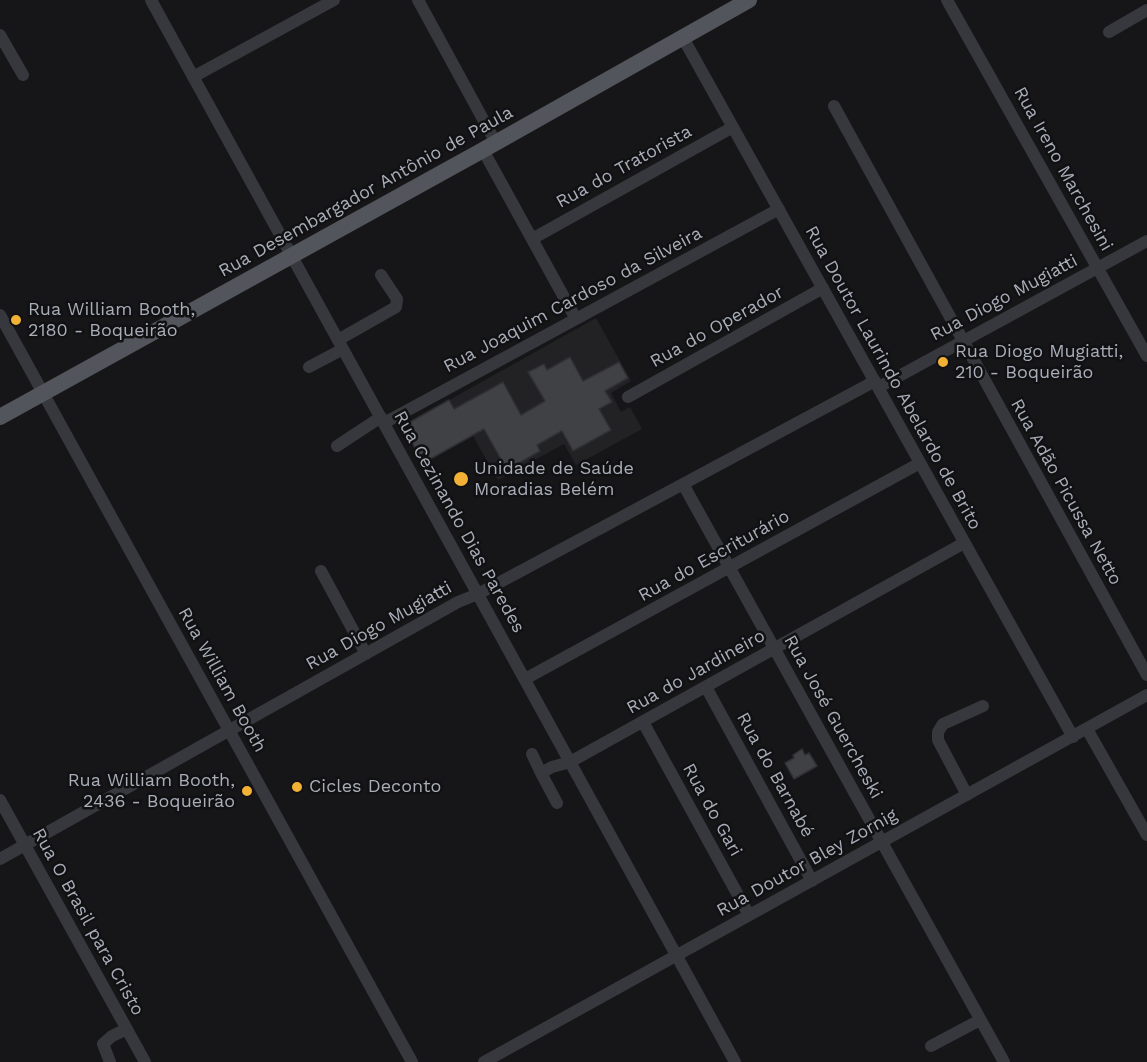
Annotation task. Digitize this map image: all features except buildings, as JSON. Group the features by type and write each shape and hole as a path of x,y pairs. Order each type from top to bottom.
{"main road":[{"name":"Rua Desembargador Antônio de Paula","path":"0,417 749,0"}],"street":[{"name":"Rua Cezinando Dias Paredes","path":"151,0 735,1062"},
{"path":"194,77 334,0"},
{"path":"418,0 490,146 532,239 576,319"},
{"name":"Rua Ireno Marchesini","path":"947,0 1147,356"},
{"path":"1109,32 1147,10"},
{"path":"0,35 24,75"},
{"name":"Rua Doutor Laurindo Abelardo de Brito","path":"682,36 1073,737"},
{"path":"0,61 12,55"},
{"name":"Rua Adão Picussa Netto","path":"834,106 1147,675"},
{"name":"Rua do Tratorista","path":"532,239 733,127"},
{"name":"Rua Joaquim Cardoso da Silveira","path":"337,446 779,208"},
{"name":"Rua Diogo Mugiatti","path":"0,859 458,602 478,594 683,484 963,342 1147,241"},
{"path":"309,366 396,307 397,299 381,275"},
{"name":"Rua do Operador","path":"628,397 824,288"},
{"name":"Rua William Booth","path":"0,315 412,1062"},
{"name":"Rua do Escriturário","path":"525,679 920,463"},
{"name":"Rua José Guercheski","path":"683,484 1004,1062"},
{"name":"Rua do Jardineiro","path":"541,773 570,762 964,543"},
{"path":"321,571 366,654"},
{"name":"Rua do Barnabé","path":"706,687 812,881"},
{"name":"Rua Doutor Bley Zornig","path":"484,1062 1147,695"},
{"path":"967,795 938,740 938,732 943,724 983,706"},
{"name":"Rua do Gari","path":"643,722 749,915"},
{"path":"1087,729 1147,836"},
{"path":"532,754 557,803"},
{"name":"Rua O Brasil para Cristo","path":"0,800 145,1062"},
{"path":"931,1046 980,1020"},
{"path":"110,1062 103,1044 112,1036 127,1029"}],"shaded area":[{"path":"596,318 631,381 611,393 621,412 630,407 642,429 576,465 564,444 498,480 473,436 423,463 403,426"}],"place":[{"name":"Rua William Booth, 2180 - Boqueirão","path":"16,320"},
{"name":"Rua Diogo Mugiatti, 210 - Boqueirão","path":"943,362"},
{"name":"Unidade de Saúde Moradias Belém","path":"461,479"},
{"name":"Cicles Deconto","path":"297,787"},
{"name":"Rua William Booth, 2436 - Boqueirão","path":"247,791"}]}
